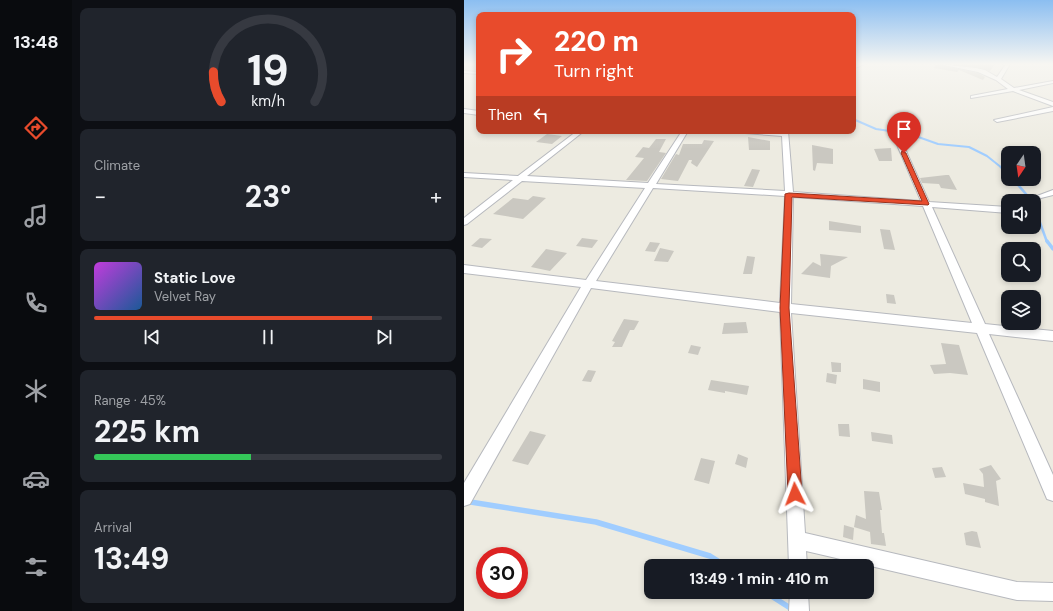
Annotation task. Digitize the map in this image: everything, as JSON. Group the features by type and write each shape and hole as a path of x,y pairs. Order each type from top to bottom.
{"street":[{"path":"973,97 995,93"},
{"path":"1022,93 1053,104"},
{"path":"997,120 1053,109"},
{"path":"464,112 476,113"},
{"path":"464,222 577,134"},
{"path":"464,498 588,285 683,134"},
{"path":"785,134 789,194 785,308 798,559"},
{"path":"898,140 1053,493"},
{"path":"464,175 518,180 789,194 1001,209"},
{"path":"1041,196 1053,192"},
{"path":"464,269 785,308 1053,336"},
{"path":"798,540 1017,591 1053,592"},
{"path":"799,599 799,611"}],"building":[{"path":"547,134 562,136 552,144 536,142"},
{"path":"748,137 770,141 770,150 749,150"},
{"path":"656,139 666,139 659,152 666,153 647,181 626,180 644,158 635,157 643,147 649,148"},
{"path":"704,140 714,141 697,167 691,163 692,160 689,160 678,181 661,179 676,154 679,155 683,144 702,144"},
{"path":"812,145 833,149 833,164 817,163 815,171 813,170"},
{"path":"891,148 892,161 879,161 874,149"},
{"path":"752,169 760,170 753,187 744,186"},
{"path":"949,175 957,190 941,188 939,184 922,183 920,178"},
{"path":"533,196 546,198 523,219 493,214 513,198 528,200"},
{"path":"829,221 861,226 861,233 829,230"},
{"path":"880,229 890,230 895,250 884,249"},
{"path":"480,238 492,239 482,248 471,246"},
{"path":"582,238 598,240 592,248 576,246"},
{"path":"650,242 660,243 655,252 645,251"},
{"path":"660,248 674,251 668,262 654,261"},
{"path":"546,249 567,253 550,271 531,267"},
{"path":"820,254 848,257 831,266 830,278 801,274 813,262 821,266"},
{"path":"747,256 755,257 752,274 743,274"},
{"path":"886,294 894,295 896,304 887,303"},
{"path":"624,319 639,321 634,330 630,330 622,347 612,347 615,342 612,341"},
{"path":"746,322 748,333 722,334 724,323"},
{"path":"941,343 959,345 968,375 950,373 934,374 930,365 946,364"},
{"path":"691,345 701,347 698,355 688,353"},
{"path":"831,362 841,363 841,372 832,372"},
{"path":"588,370 596,371 591,382 582,381"},
{"path":"827,373 837,375 836,384 826,382"},
{"path":"863,379 880,382 880,392 863,389"},
{"path":"711,380 749,386 747,395 708,390"},
{"path":"838,424 849,424 850,437 839,436"},
{"path":"530,431 546,435 528,465 512,461"},
{"path":"871,432 892,435 893,444 872,441"},
{"path":"738,454 748,458 746,468 735,464"},
{"path":"701,458 715,461 709,484 694,480"},
{"path":"991,465 1001,479 996,481 999,506 985,502 985,499 965,494 963,483 984,487 983,474 979,469"},
{"path":"942,467 946,477 935,478 932,468"},
{"path":"864,491 879,492 882,510 880,510 882,533 884,533 886,546 871,544 870,532 854,527 856,515 866,519"},
{"path":"844,525 854,528 853,540 843,537"},
{"path":"972,531 977,532 981,548 966,545 964,533"}],"waterway":[{"path":"856,120 876,129 910,134 938,144 969,147 987,156 1001,167"},
{"path":"1019,186 1026,194"},
{"path":"1041,225 1047,242"},
{"path":"1047,241 1053,249"},
{"path":"464,501 596,522 710,556 715,559"},
{"path":"776,599 795,611"}],"route":[{"path":"795,494 785,308 789,194 926,204 904,153"}]}
